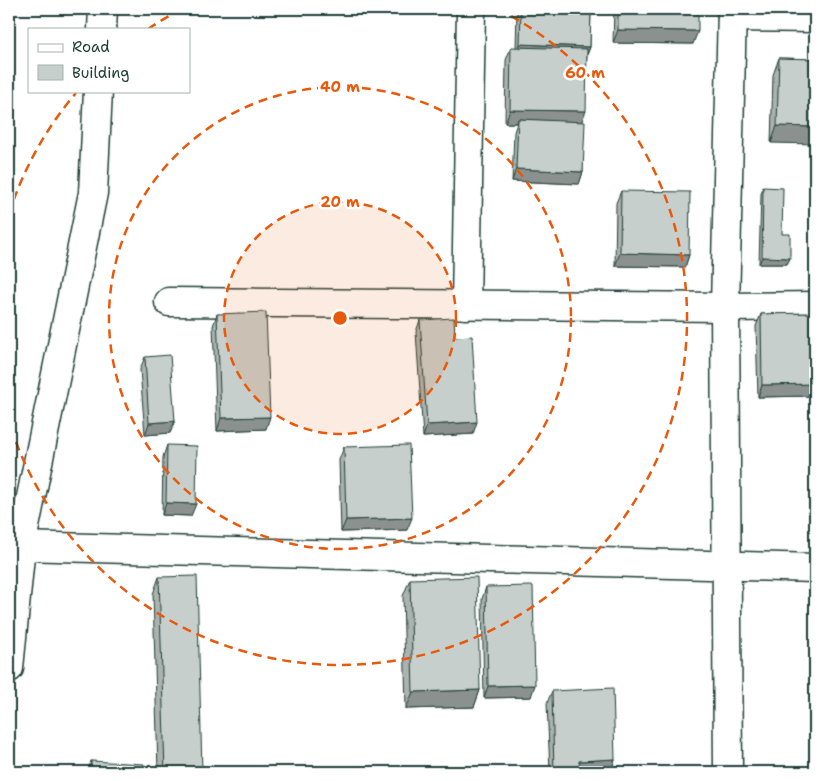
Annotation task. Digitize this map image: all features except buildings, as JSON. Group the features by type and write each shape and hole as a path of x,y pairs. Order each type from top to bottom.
{"street":[{"path":"102,28 103,9"},
{"path":"466,305 471,9"},
{"path":"728,772 725,307 732,13 815,18"},
{"path":"9,668 15,545 93,193 98,92"},
{"path":"169,302 725,307 815,306"},
{"path":"15,545 815,568"}]}
